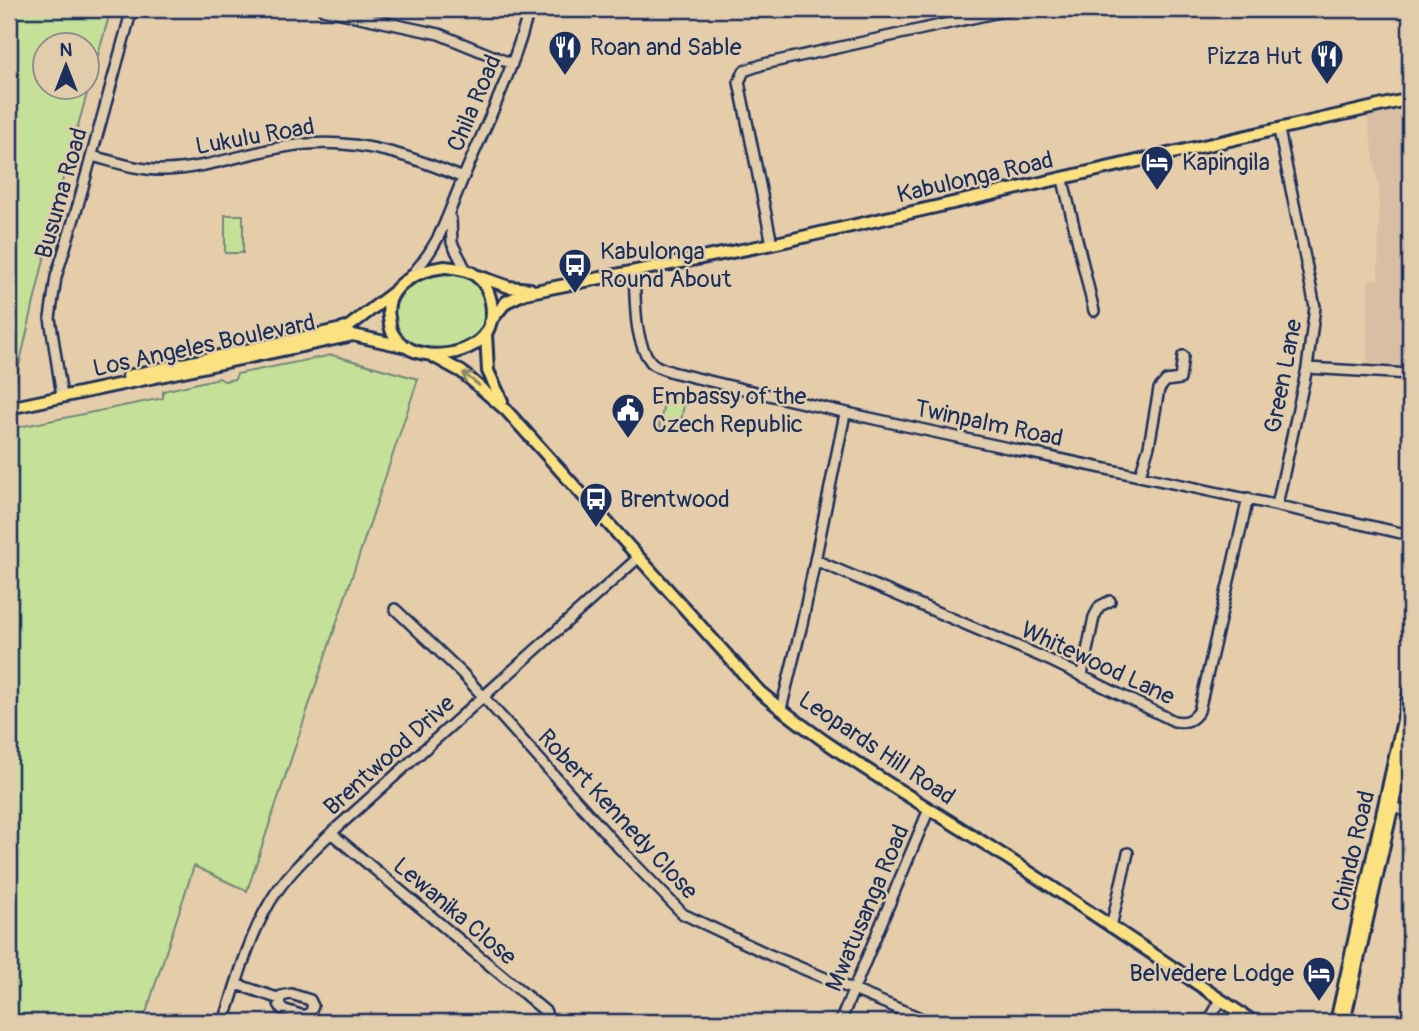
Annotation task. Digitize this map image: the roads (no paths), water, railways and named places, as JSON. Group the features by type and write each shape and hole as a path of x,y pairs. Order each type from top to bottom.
{"main road":[{"name":"Kabulonga Road","path":"490,322 511,299 524,293 772,244 1410,99"},
{"path":"444,267 471,272 489,293 492,311 486,334 465,351 447,355 431,355 407,347 393,334 388,313 394,292 411,276 430,268 444,267"},
{"name":"Kabulonga Road","path":"471,272 515,288 547,289"},
{"name":"Los Angeles Boulevard","path":"9,401 347,328 394,292"},
{"name":"Leopards Hill Road","path":"486,334 488,371 506,410"},
{"name":"Los Angeles Boulevard","path":"9,408 354,335 407,347"},
{"name":"Leopards Hill Road","path":"431,355 462,372 506,410 760,692 823,742 1254,1022"},
{"name":"Chindo Road","path":"1344,1022 1410,689"},
{"name":"Chindo Road","path":"1336,1022 1410,729"}],"street":[{"name":"Busuma Road","path":"61,390 54,354 50,308 56,277 132,9"},
{"path":"325,9 439,34 512,64"},
{"name":"Chila Road","path":"411,276 436,244 452,211 463,178 512,64 529,9"},
{"path":"772,244 739,82 744,71 764,64 1013,9"},
{"name":"Green Lane","path":"1277,505 1307,368 1314,318 1314,297 1279,130"},
{"name":"Lukulu Road","path":"92,156 143,168 167,170 292,145 346,144 413,159 463,178"},
{"path":"1063,180 1094,311"},
{"name":"Chila Road","path":"452,211 452,243 471,272"},
{"name":"Twinpalm Road","path":"634,273 640,337 651,361 657,367 845,414 1248,498 1410,536"},
{"path":"1140,475 1149,446 1159,389 1166,381 1180,379 1183,356"},
{"path":"1307,368 1410,374"},
{"path":"781,709 816,560 845,414"},
{"name":"Whitewood Lane","path":"816,560 1082,675 1174,721 1189,721 1196,716 1202,700 1248,498"},
{"name":"Brentwood Drive","path":"224,1022 249,946 270,902 289,875 331,833 638,558"},
{"path":"1082,675 1094,617 1100,606 1110,601"},
{"name":"Robert Kennedy Close","path":"395,609 484,696 620,849 683,914 930,1022"},
{"path":"1389,805 1410,813"},
{"name":"Mwatusanga Road","path":"840,1022 929,809"},
{"name":"Lewanika Close","path":"331,833 546,1012 546,1022"},
{"path":"1111,927 1128,853"},
{"path":"236,985 280,999"},
{"path":"1208,1022 1221,1000"}],"place":[{"name":"Roan and Sable","path":"565,77"},
{"name":"Pizza Hut","path":"1327,86"},
{"name":"Kapingila","path":"1157,192"},
{"name":"Kabulonga Round About","path":"575,295"},
{"name":"Embassy of the Czech Republic","path":"628,440"},
{"name":"Brentwood","path":"596,529"},
{"name":"Belvedere Lodge","path":"1319,1003"}]}
